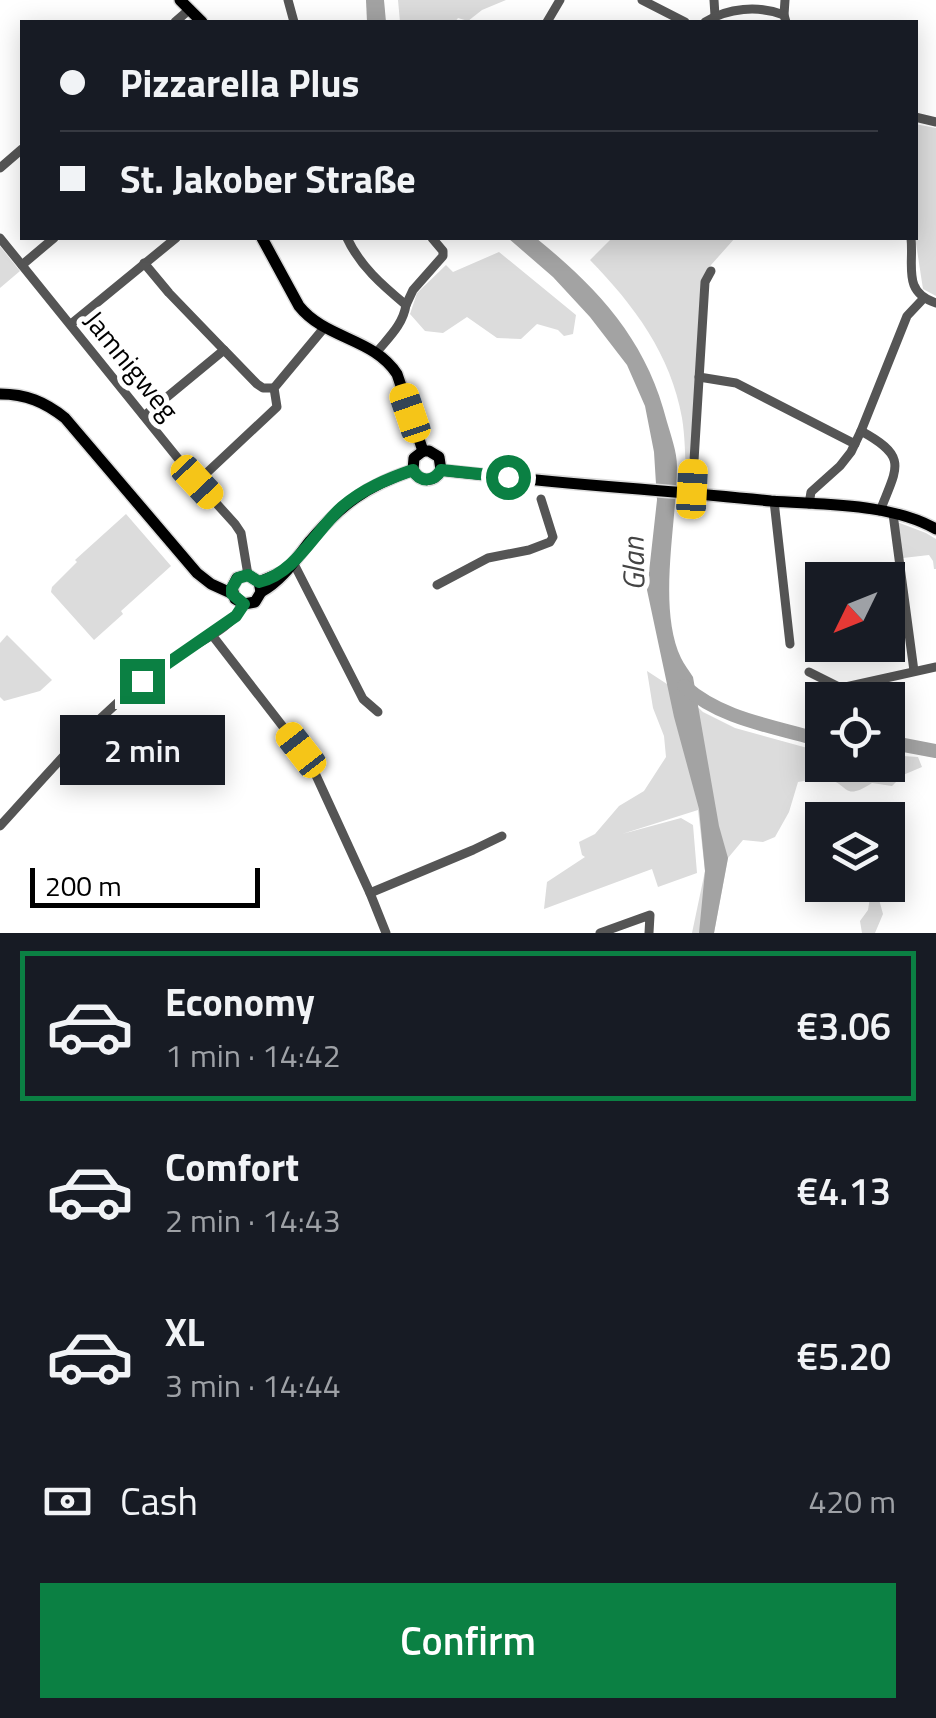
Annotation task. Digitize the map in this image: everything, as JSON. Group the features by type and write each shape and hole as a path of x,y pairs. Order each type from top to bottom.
{"main road":[{"path":"263,240 298,306 314,322 386,360 396,374 422,451"},
{"path":"0,394 34,399 65,418 187,561 233,588 244,604 255,602 256,583"},
{"path":"422,451 435,453 442,463 433,479 419,478 413,470 414,458 422,451"},
{"path":"233,588 242,575 256,583 278,582 324,525 355,496 413,470"},
{"path":"441,470 887,512 936,530"}],"street":[{"path":"642,0 681,20"},
{"path":"714,0 715,16"},
{"path":"708,20 727,12 762,10 785,19 785,0"},
{"path":"0,168 20,150"},
{"name":"Jamnigweg","path":"0,238 241,533 256,583"},
{"path":"22,264 52,240"},
{"path":"71,324 173,240"},
{"path":"348,240 368,272 406,305"},
{"path":"376,352 398,326 413,290 443,256 434,240"},
{"path":"911,240 914,286 923,299 936,304"},
{"path":"144,263 258,384 274,388"},
{"path":"690,493 704,282 711,271"},
{"path":"809,504 812,492 840,466 855,444 907,316 923,299"},
{"path":"274,388 324,328"},
{"path":"144,416 224,350"},
{"path":"699,378 736,382 855,444"},
{"path":"197,482 278,407 274,388"},
{"path":"861,431 886,445 896,462 887,512 914,672"},
{"path":"437,585 488,558 550,542 553,537 541,499"},
{"path":"774,501 790,644"},
{"path":"293,562 364,699 378,712"},
{"path":"0,826 103,714 156,670 212,635 236,616 244,604"},
{"path":"212,635 308,760 386,933"},
{"path":"809,672 841,688 936,668"},
{"path":"370,893 502,836"},
{"path":"600,933 650,915 649,933"}],"shaded area":[{"path":"366,0 384,0 386,20 367,20"},
{"path":"398,0 506,0 469,20 400,20"},
{"path":"918,125 936,128 936,296 923,289 915,240"},
{"path":"510,240 538,240 580,277 618,319 647,366 672,438 677,467 670,615 681,658 693,677 728,858 714,933 699,933 705,871 699,809 674,717 647,590 657,500 654,452 645,406 627,365 553,277"},
{"path":"610,240 733,240 702,280 690,480 677,395 660,352 636,313 590,260"},
{"path":"0,246 20,271 0,288"},
{"path":"499,252 576,315 573,334 564,336 558,330 537,324 521,339 497,338 467,317 443,333 425,331 410,314 417,293 446,265 453,272"},
{"path":"126,514 171,566 94,640 51,592 52,587 75,560"},
{"path":"897,522 936,539 936,569 929,555 903,558"},
{"path":"7,635 52,680 40,691 4,701 0,697 0,643"},
{"path":"647,671 703,712 735,728 805,747 805,781 798,782 789,812 775,837 763,842 743,840 728,858 714,933 692,933 705,871 698,810 622,834 681,818 693,825 697,873 658,887 652,869 544,909 547,882 585,857 579,842 595,834 619,806 644,791 666,757 664,736 653,708"},
{"path":"905,756 918,757 922,767 905,774"},
{"path":"835,782 896,782 892,786 872,783 850,791"},
{"path":"869,902 880,902 883,914 875,933 862,933 860,921"}],"waterway":[{"path":"684,686 729,713 805,736"},
{"path":"905,745 936,751"}],"route":[{"path":"142,681 236,616 244,604 232,594 238,578 248,575 259,582 277,575 338,510 366,489 413,470 426,480 433,479 441,470 508,477"}],"water label":[{"name":"Glan","path":"633,564"}]}
